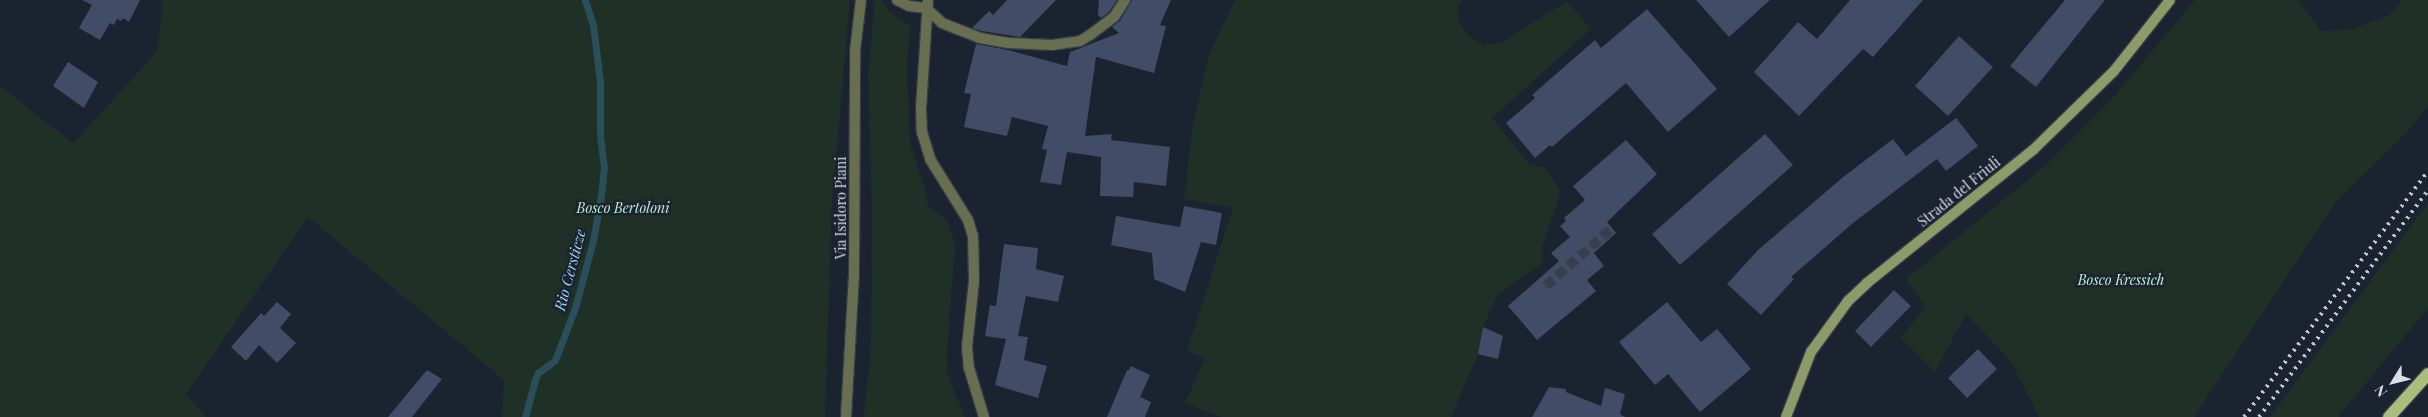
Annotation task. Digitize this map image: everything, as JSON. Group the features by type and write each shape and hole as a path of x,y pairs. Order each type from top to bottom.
{"main road":[{"name":"Strada del Friuli","path":"1786,417 1811,352 1848,301 1867,283 2033,150 2114,71 2170,0"},
{"path":"2389,417 2428,374"}],"street":[{"name":"Via Isidoro Piani","path":"846,417 854,272 855,51 861,0"},
{"path":"897,0 910,6 927,4"},
{"path":"927,4 942,24 980,38 1009,43 1052,45 1080,41 1090,35 1114,17 1125,0"},
{"path":"927,4 928,23 922,79 922,132 930,159 968,220 973,236 974,280 967,348 969,368 984,417"}],"green space":[{"name":"Bosco Bertoloni","path":"163,0 850,0 832,201 825,417 502,417 504,380 308,217 186,394 206,417 0,417 0,86 73,143 157,52"},
{"path":"875,0 881,0 890,12 911,26 907,62 910,144 925,188 928,207 947,220 955,243 946,370 965,417 864,417 871,343 872,210 868,72"},
{"path":"1235,0 1463,0 1457,6 1459,22 1468,35 1483,45 1501,43 1567,1 1591,29 1492,118 1529,164 1544,167 1561,192 1542,247 1543,262 1497,296 1483,327 1478,354 1451,417 1221,417 1185,403 1205,358 1187,351 1233,208 1184,199 1192,129 1209,54"},
{"name":"Bosco Kressich","path":"2195,0 2298,0 2321,31 2352,29 2390,15 2402,0 2428,0 2428,106 2407,132 2336,202 2194,417 2039,417 2010,360 1966,314 1935,372 1901,338 1925,307 1906,279 2045,166 2112,99"},
{"path":"2428,203 2428,308 2338,417 2270,417"}],"building":[{"path":"82,0 140,0 129,22 123,18 121,21 117,19 114,25 110,23 100,40 79,28 92,5"},
{"path":"1007,0 1056,0 1020,37 972,28 989,11 993,15"},
{"path":"1099,0 1117,0 1109,12 1101,18 1098,15"},
{"path":"1132,0 1171,0 1160,25 1166,26 1154,73 1096,57 1085,136 1112,134 1111,140 1170,147 1166,186 1134,182 1133,197 1100,196 1101,157 1067,152 1061,185 1040,182 1047,150 1042,149 1048,126 1012,117 1007,136 964,127 971,94 964,93 976,44 1008,50 1067,66 1070,52 1119,33 1112,27 1120,21"},
{"path":"1696,0 1770,0 1729,37"},
{"path":"1850,0 1923,0 1873,57 1863,49 1799,116 1754,72 1798,22 1817,39"},
{"path":"2065,0 2105,0 2036,87 2010,66"},
{"path":"1647,9 1717,89 1668,132 1626,83 1552,147 1550,145 1535,158 1506,123 1535,98 1532,95 1595,40 1601,48"},
{"path":"1959,36 1993,67 1948,116 1915,86"},
{"path":"68,62 98,82 84,108 53,86"},
{"path":"1956,118 1978,146 1946,171 1937,159 1853,223 1791,277 1794,279 1761,315 1727,284 1758,250 1842,178 1893,139 1906,156"},
{"path":"1765,134 1793,165 1680,265 1652,234"},
{"path":"1626,140 1657,174 1607,222 1616,233 1594,253 1604,266 1587,280 1596,291 1537,340 1508,306 1559,261 1551,253 1570,237 1560,226 1566,221 1564,218 1585,200 1573,186"},
{"path":"1184,206 1222,213 1216,245 1201,242 1185,292 1154,279 1152,253 1111,245 1116,216 1180,227"},
{"path":"1004,244 1038,248 1036,269 1064,276 1058,302 1026,296 1018,336 1028,337 1024,360 1047,366 1038,398 995,385 1006,339 985,336 990,305 996,306"},
{"path":"1894,290 1911,306 1871,347 1855,331"},
{"path":"277,302 291,314 280,328 296,343 277,363 259,345 246,361 231,347 261,313 264,316"},
{"path":"1667,302 1701,342 1717,329 1751,369 1700,412 1668,374 1655,385 1619,342"},
{"path":"1483,327 1503,336 1498,359 1478,354"},
{"path":"1978,349 1997,369 1967,398 1948,378"},
{"path":"1131,366 1150,375 1140,397 1151,402 1145,417 1107,417 1127,370"},
{"path":"427,370 442,379 412,417 388,417"},
{"path":"1549,387 1566,389 1566,392 1601,406 1605,388 1625,394 1620,414 1625,417 1532,417"}],"waterway":[{"name":"Rio Cersticze","path":"525,417 538,373 555,360 575,308 593,241 601,195 604,168 600,133 600,81 593,25 585,0"}],"tunnel":[{"path":"1546,286 1612,228"}],"railway":[{"path":"2244,417 2428,171"},
{"path":"2259,417 2428,190"}]}
